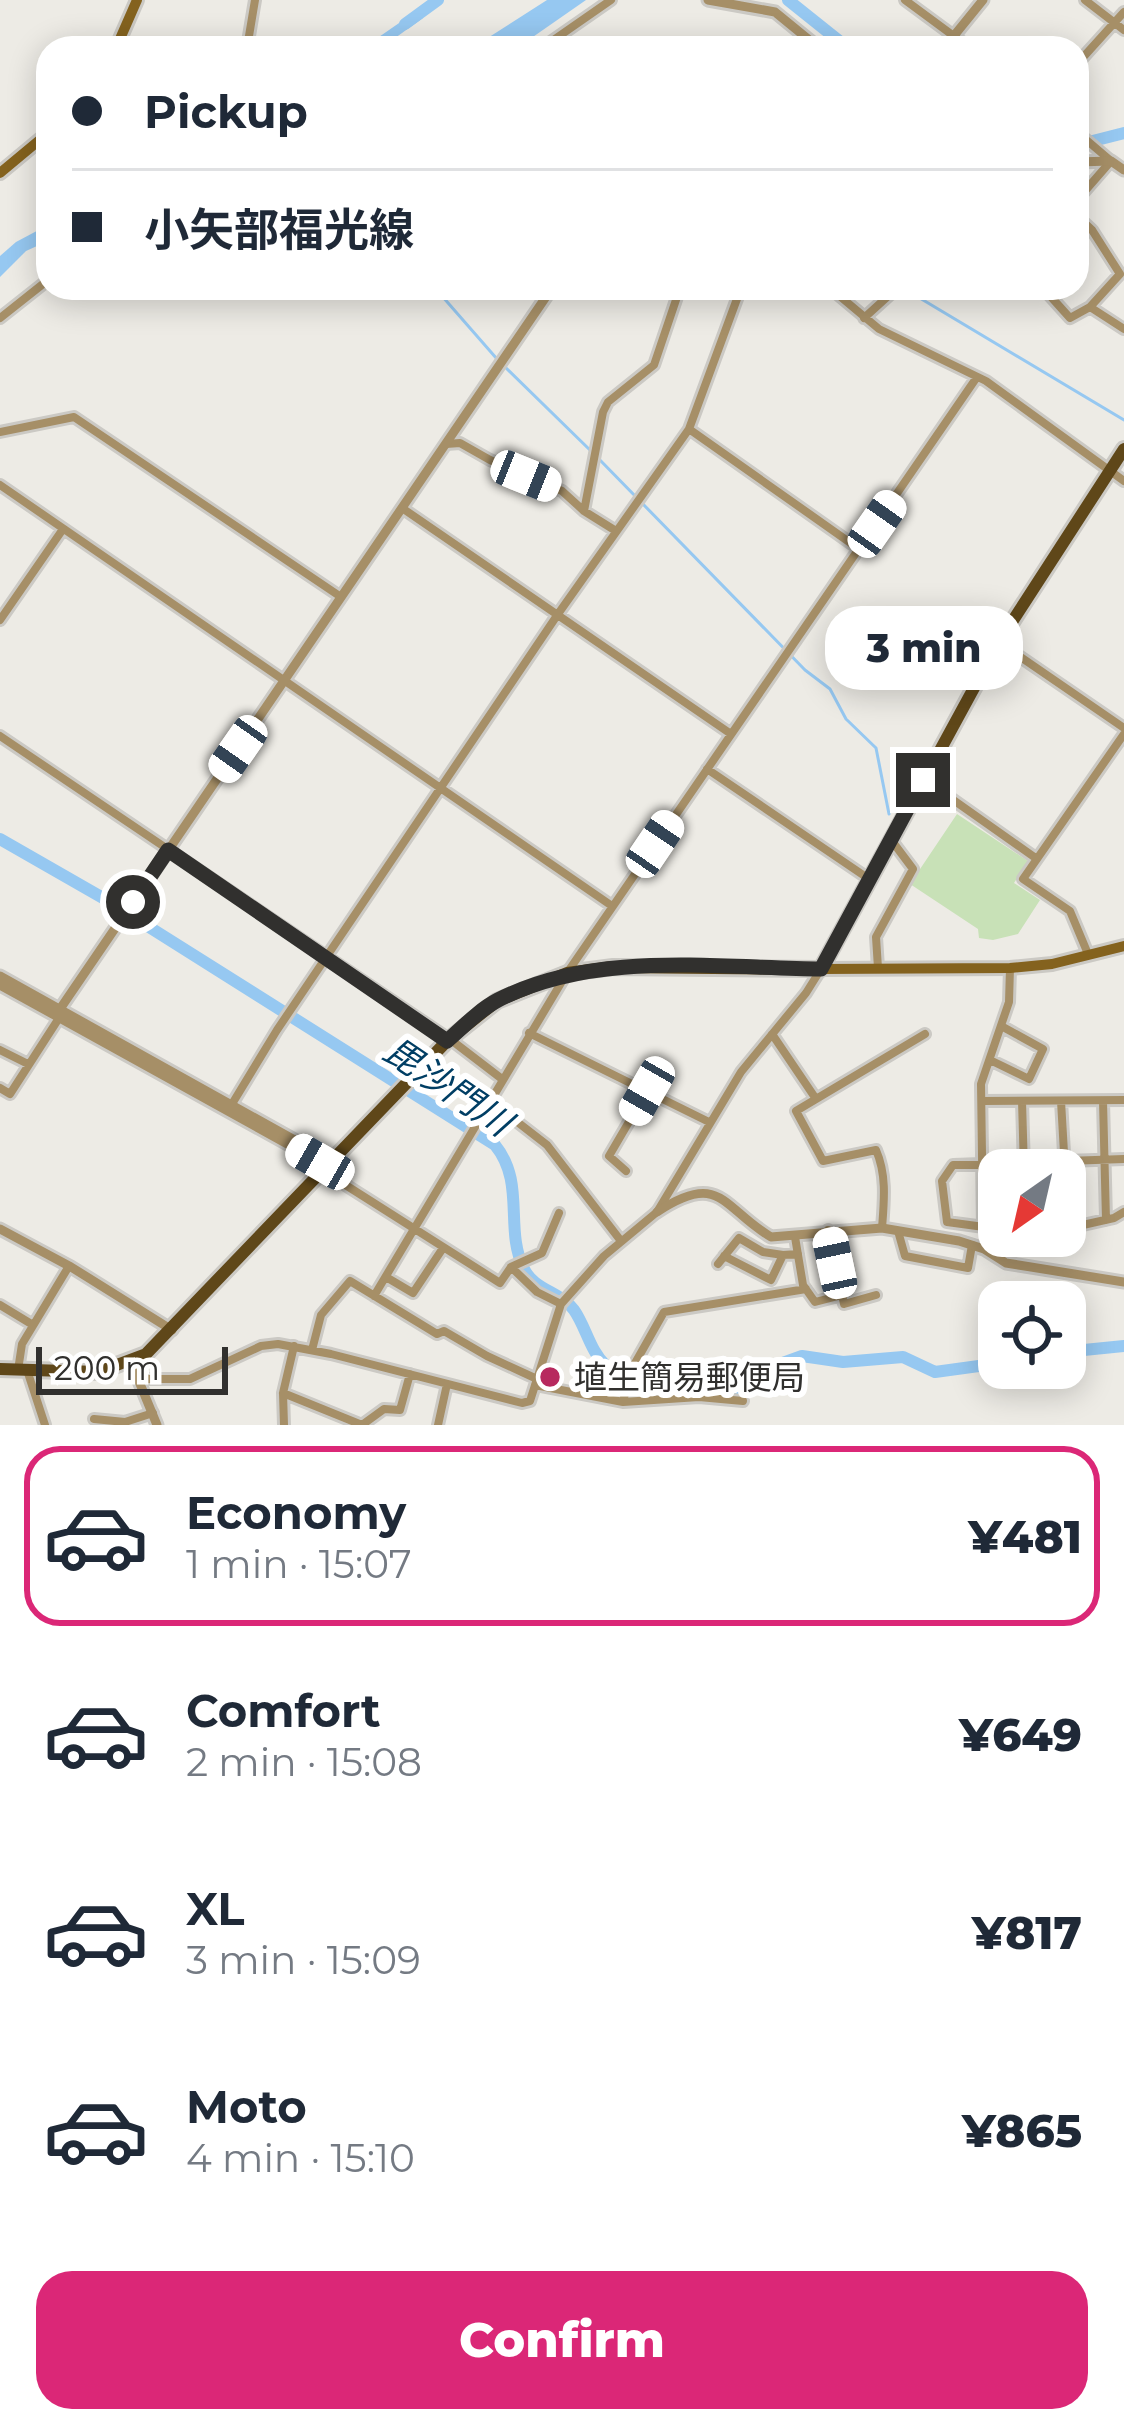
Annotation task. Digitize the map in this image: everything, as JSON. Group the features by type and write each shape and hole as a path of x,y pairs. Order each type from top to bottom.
{"main road":[{"path":"121,36 137,0"},
{"path":"4,166 36,142"},
{"path":"821,969 999,642 1124,449"},
{"path":"10,1369 98,1372 131,1362 172,1330 447,1041 497,1000 567,974 613,968 1010,968 1122,950"}],"street":[{"path":"250,36 254,0"},
{"path":"559,36 610,0"},
{"path":"708,0 775,12 804,36"},
{"path":"905,0 954,36"},
{"path":"956,36 983,0"},
{"path":"1084,0 1120,27"},
{"path":"1089,54 1120,27 1124,12"},
{"path":"1089,142 1124,170"},
{"path":"1089,162 1111,161"},
{"path":"1089,186 1111,161"},
{"path":"1054,300 1070,317 1090,307 1120,274 1089,227"},
{"path":"0,317 36,289"},
{"path":"0,1088 10,1094 133,902 543,300"},
{"path":"584,511 608,402 654,365 676,300"},
{"path":"232,1104 558,614 689,429 737,300"},
{"path":"844,300 864,318 977,377 1124,481"},
{"path":"864,318 884,300"},
{"path":"1090,307 1124,329"},
{"path":"374,1296 567,974 977,377"},
{"path":"0,432 74,416 341,597"},
{"path":"689,429 859,549"},
{"path":"446,445 460,443 562,490 616,532"},
{"path":"0,485 612,906"},
{"path":"402,508 731,734"},
{"path":"0,620 64,529"},
{"path":"999,642 1124,731 1023,879 1070,911 1088,954"},
{"path":"0,736 502,1079"},
{"path":"707,769 869,879"},
{"path":"923,780 1037,859"},
{"path":"878,968 876,937 913,869 891,839"},
{"path":"982,1149 981,1084 1010,1002 1010,968"},
{"path":"657,1212 741,1072 821,969"},
{"path":"0,976 330,1167"},
{"path":"0,985 232,1104 500,1283 511,1268 542,1253 559,1213"},
{"path":"990,1060 1029,1079 1042,1049 1003,1027"},
{"path":"529,1033 709,1122"},
{"path":"772,1034 816,1099"},
{"path":"882,1228 885,1192 876,1150 823,1161 796,1111 925,1034"},
{"path":"0,1050 28,1064"},
{"path":"626,1171 609,1156 647,1091"},
{"path":"493,1096 498,1107 548,1144 621,1241"},
{"path":"1103,1100 1106,1220"},
{"path":"982,1102 1124,1100"},
{"path":"1022,1101 1023,1149"},
{"path":"1061,1101 1064,1149"},
{"path":"1086,1164 1124,1159"},
{"path":"978,1165 953,1165 942,1180 947,1222 978,1225"},
{"path":"141,1379 190,1379 261,1346 294,1346 522,1403 530,1401 561,1304 621,1241 657,1212 680,1196 706,1193 740,1210 771,1237 882,1228 972,1245 1006,1263 1124,1282"},
{"path":"1086,1224 1124,1212"},
{"path":"0,1229 172,1330"},
{"path":"828,1230 844,1304 876,1295"},
{"path":"898,1231 905,1256 968,1268 972,1245"},
{"path":"795,1237 806,1289 815,1302 842,1295"},
{"path":"784,1255 771,1280 721,1260 739,1238 763,1252 798,1254"},
{"path":"400,1312 443,1248"},
{"path":"46,1425 10,1369 69,1266"},
{"path":"511,1268 537,1292 561,1304"},
{"path":"386,1277 413,1293"},
{"path":"312,1349 321,1316 350,1281 437,1334 444,1330 536,1382 623,1402 699,1397 742,1401"},
{"path":"623,1402 630,1372 664,1312 806,1289"},
{"path":"0,1305 33,1325"},
{"path":"284,1425 283,1393 294,1346"},
{"path":"131,1362 158,1425"},
{"path":"283,1393 362,1425 384,1409 400,1410 410,1374"},
{"path":"438,1425 447,1384"},
{"path":"94,1419 125,1422 153,1413"}],"green space":[{"path":"957,814 1028,861 1014,883 1040,900 1018,934 979,938 978,929 910,884"}],"water":[{"path":"547,0 586,0 534,36 491,36"},
{"path":"415,12 423,18 398,36 380,36"},
{"path":"36,231 36,246 0,277 0,256"}],"waterway":[{"path":"405,24 438,0"},
{"path":"788,0 833,36"},
{"path":"1089,142 1124,133"},
{"path":"445,300 497,359"},
{"path":"923,300 1124,420"},
{"path":"504,366 591,451"},
{"path":"598,458 805,670 830,689 846,719 876,748 889,814"},
{"name":"毘沙門川","path":"0,839 103,898 495,1145 510,1175 515,1238 524,1269 534,1282 574,1310 596,1353 616,1372 671,1385 729,1390 759,1383 775,1375 780,1364 802,1356 843,1362 903,1357 935,1372 978,1366"},
{"name":"毘沙門川","path":"1086,1350 1124,1346"}],"place":[{"name":"埴生簡易郵便局","path":"550,1377"}],"route":[{"path":"133,902 168,850 447,1041 497,1000 567,974 613,968 821,969 923,780"}]}
